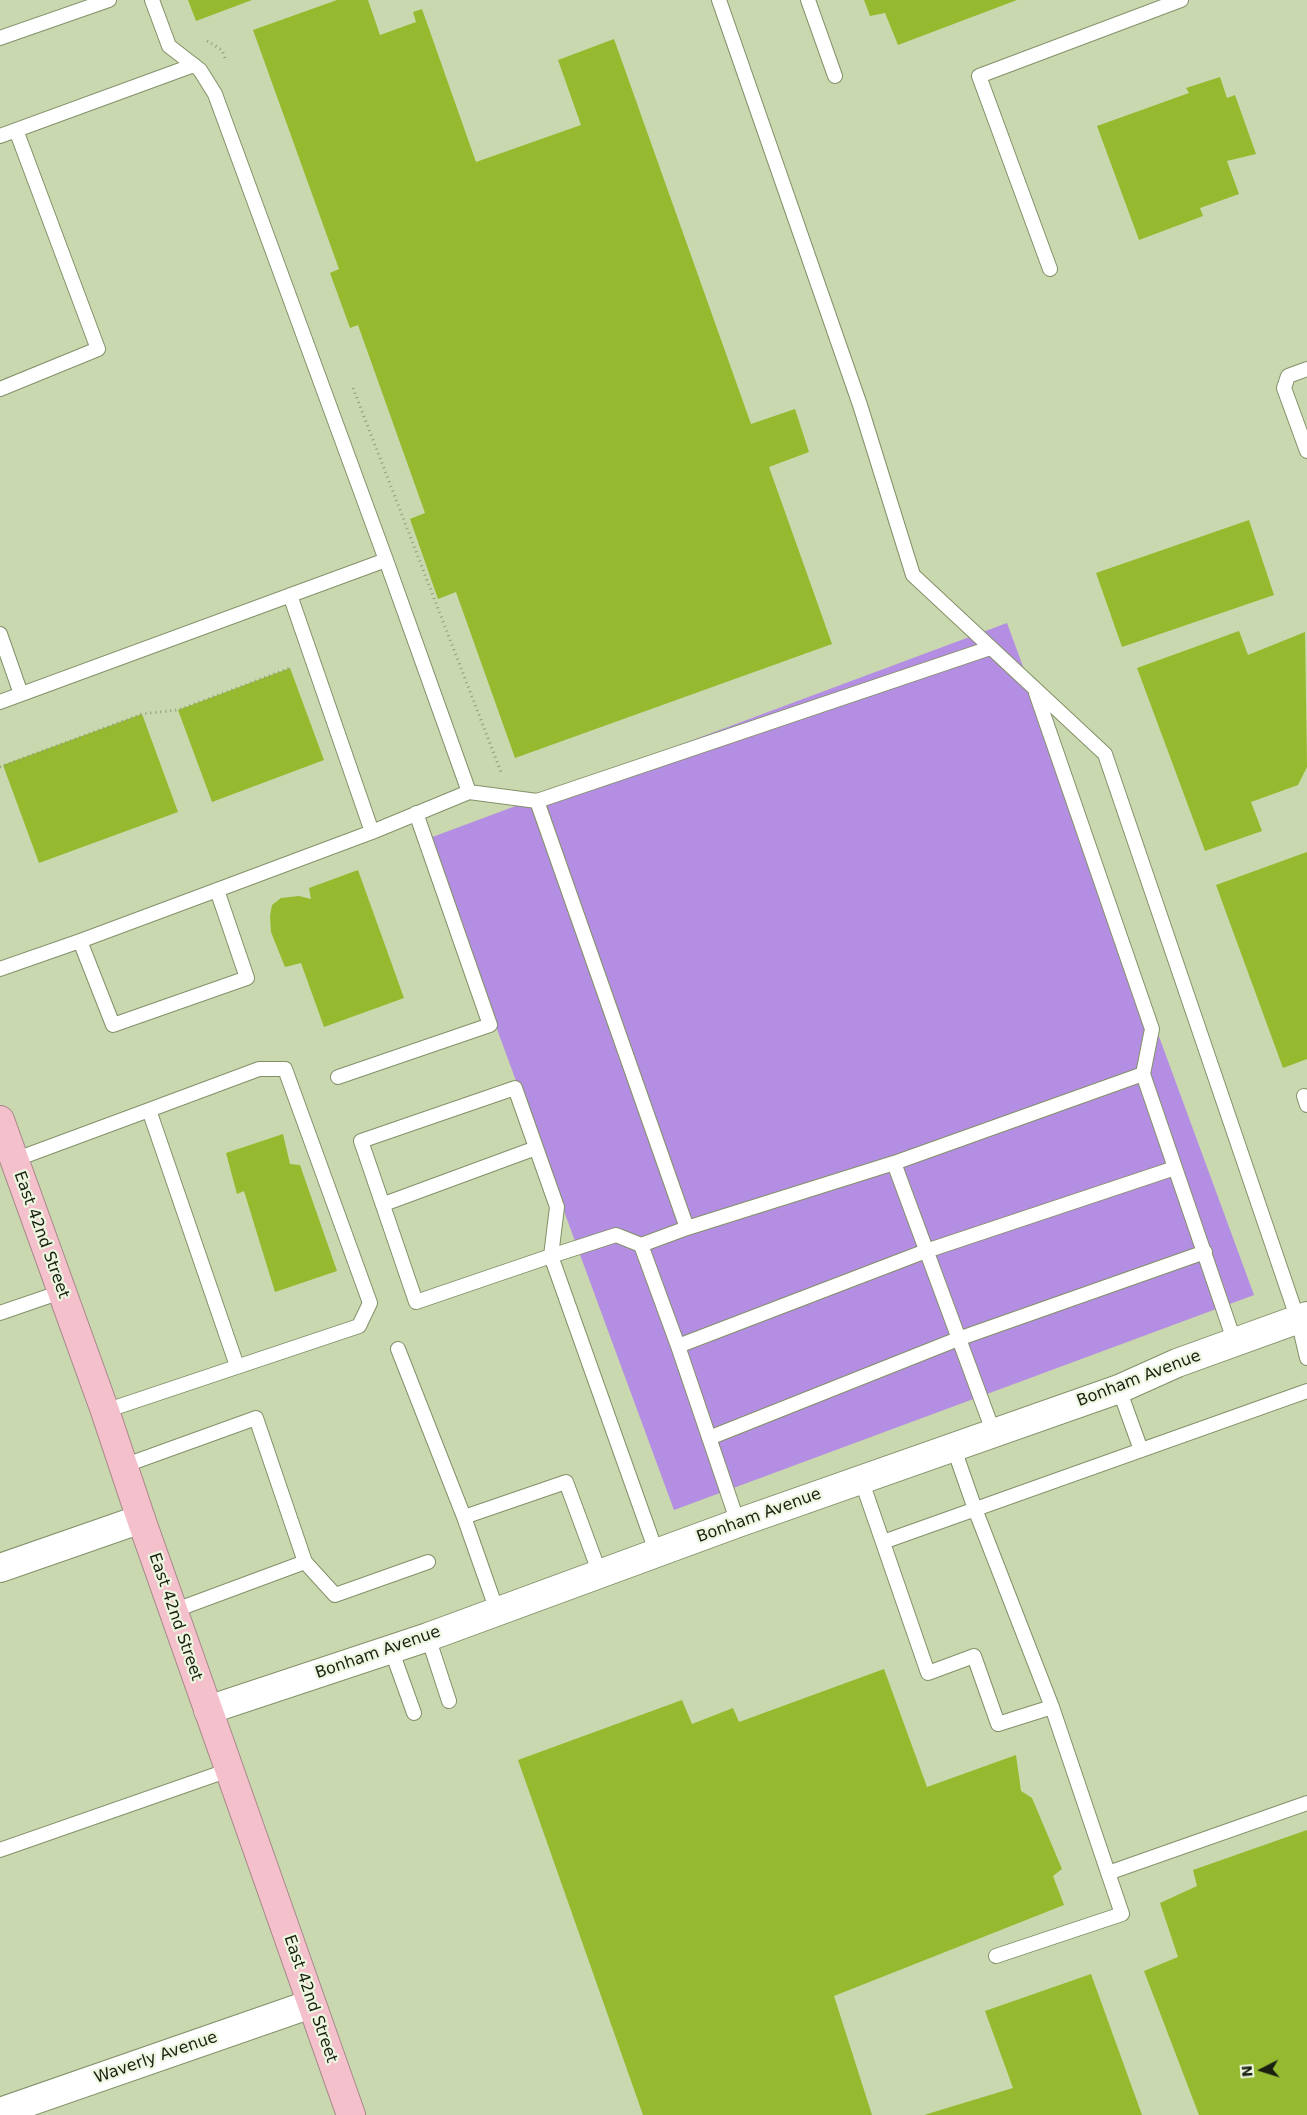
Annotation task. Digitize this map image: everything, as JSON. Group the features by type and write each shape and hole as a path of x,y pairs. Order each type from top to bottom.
{"highway":[{"name":"East 42nd Street","path":"0,1120 105,1411 173,1611 351,2115"}],"street":[{"name":"Bonham Avenue","path":"208,1710 428,1637 738,1523 1119,1389 1177,1363 1302,1318"},
{"path":"0,1568 141,1519"},
{"name":"Waverly Avenue","path":"0,2112 312,2004"}],"lane":[{"path":"0,38 109,0"},
{"path":"152,0 169,46 200,70 215,94 469,792"},
{"path":"719,0 857,396 913,575 1105,754 1302,1318 1307,1358"},
{"path":"808,0 835,76"},
{"path":"1050,269 979,76 1181,0"},
{"path":"0,136 194,65"},
{"path":"0,389 98,349 16,130"},
{"path":"1307,369 1288,376 1284,388 1307,452"},
{"path":"0,702 386,560"},
{"path":"290,595 372,832"},
{"path":"0,634 21,694"},
{"path":"0,969 372,832 469,792 537,801 990,648"},
{"path":"1035,690 1152,1029 1143,1074 1235,1343"},
{"path":"537,801 687,1228"},
{"path":"338,1078 490,1026 416,813"},
{"path":"80,941 113,1025 247,978 217,890"},
{"path":"14,1160 259,1069 286,1069 370,1303 358,1326 105,1411"},
{"path":"657,1554 551,1256 557,1208 515,1088 362,1141 416,1302 551,1256 616,1235 641,1245 687,1228 894,1163 1143,1074"},
{"path":"148,1110 237,1366"},
{"path":"384,1204 536,1148"},
{"path":"894,1163 993,1432"},
{"path":"678,1346 926,1251 1175,1168"},
{"path":"641,1245 678,1346 738,1523"},
{"path":"709,1438 958,1339 1205,1252"},
{"path":"0,1313 61,1292"},
{"path":"398,1349 464,1517 497,1611"},
{"path":"1119,1389 1141,1450"},
{"path":"883,1542 1307,1391"},
{"path":"123,1466 256,1418 305,1562 335,1595 428,1562"},
{"path":"953,1446 974,1509 1052,1707 1122,1914 996,1956"},
{"path":"861,1479 928,1673 974,1656 998,1724 1052,1707"},
{"path":"464,1517 566,1482 600,1574"},
{"path":"173,1611 305,1562"},
{"path":"428,1637 449,1701"},
{"path":"391,1649 414,1713"},
{"path":"0,1850 229,1770"},
{"path":"1108,1873 1307,1803"}],"path":[{"path":"0,767 142,714 178,710 290,668"}],"shaded area":[{"path":"1007,623 1254,1295 674,1510 427,839"}],"building":[{"path":"188,0 252,0 196,21"},
{"path":"337,0 368,0 380,35 416,22 413,12 422,9 476,162 581,125 558,60 614,39 751,424 795,409 809,452 769,467 832,644 515,758 456,592 438,599 410,519 425,513 358,325 350,328 330,273 339,269 253,30"},
{"path":"864,0 1017,0 898,45 885,13 870,16"},
{"path":"1220,77 1227,98 1235,95 1256,154 1227,161 1239,194 1200,208 1203,216 1139,240 1097,126 1189,93 1186,88"},
{"path":"1249,520 1274,595 1122,647 1096,573"},
{"path":"1239,631 1248,655 1305,632 1307,767 1298,785 1251,802 1262,831 1205,851 1137,668"},
{"path":"290,668 324,760 212,802 178,710"},
{"path":"142,714 178,812 39,863 3,765"},
{"path":"1307,852 1307,1059 1283,1068 1216,885"},
{"path":"358,870 404,998 324,1027 301,963 285,967 271,932 270,916 272,905 281,898 299,896 311,899 309,888"},
{"path":"283,1134 290,1164 300,1165 337,1271 275,1292 244,1191 237,1194 226,1153"},
{"path":"884,1669 927,1787 1016,1755 1021,1791 1032,1798 1062,1869 1053,1876 1064,1905 834,1996 872,2115 643,2115 518,1760 682,1700 692,1724 733,1708 739,1722"},
{"path":"1307,1830 1307,2115 1199,2115 1144,1971 1178,1957 1160,1903 1197,1886 1193,1870"},
{"path":"1091,1974 1142,2115 924,2115 1013,2088 985,2011"}]}
